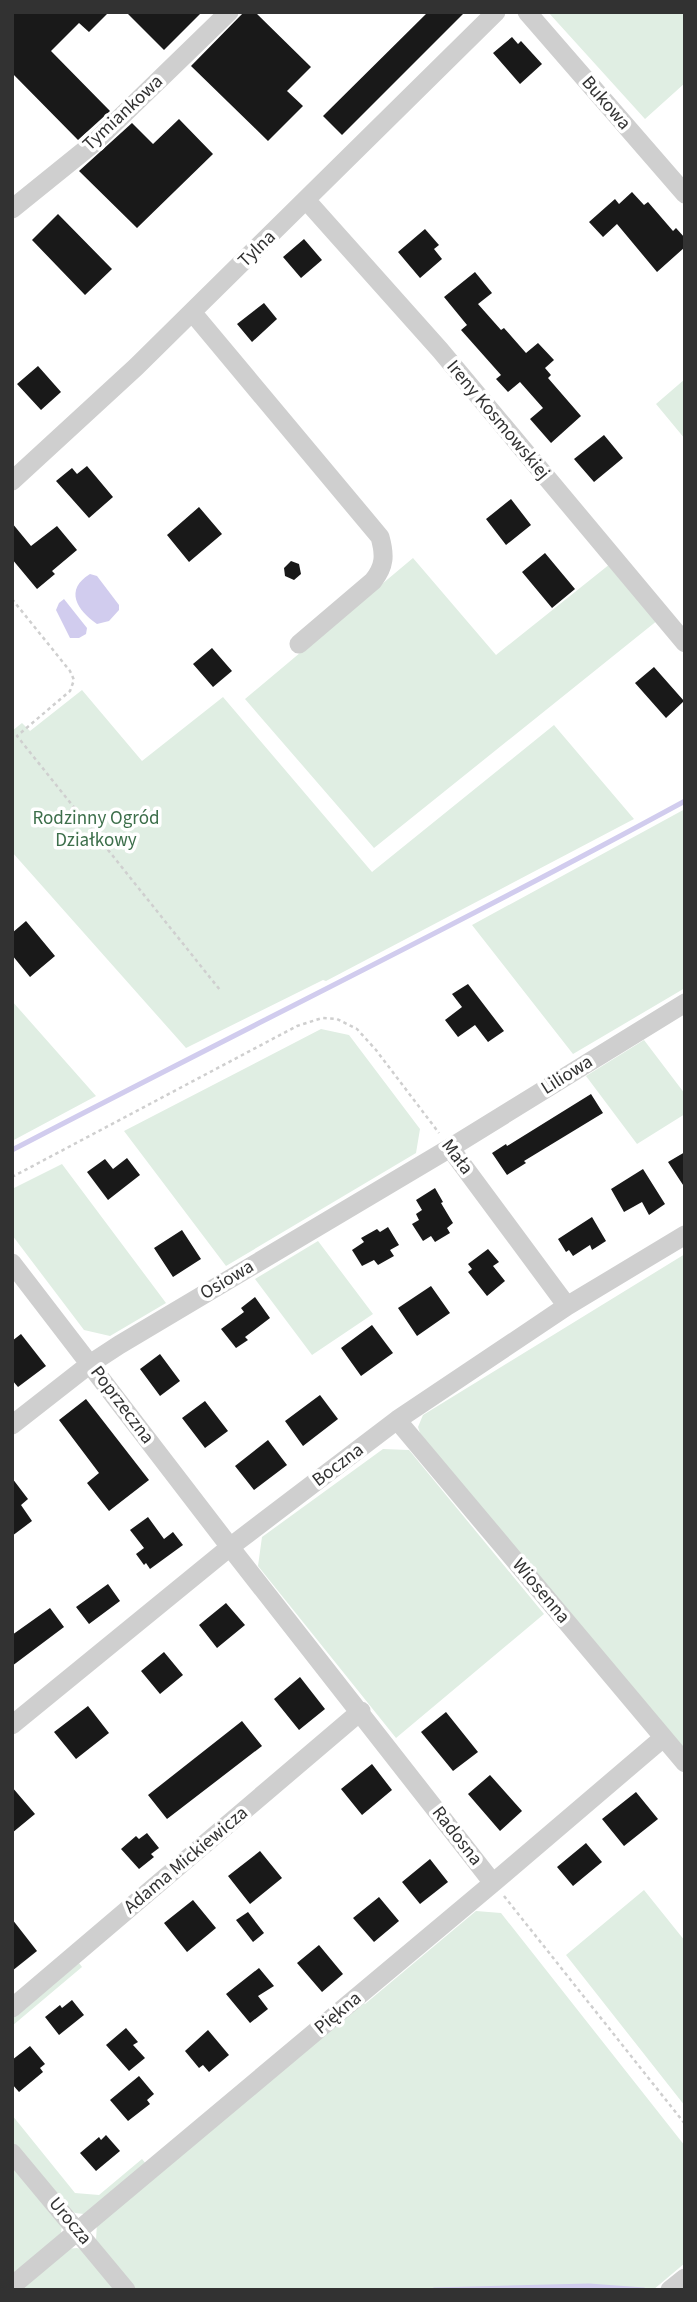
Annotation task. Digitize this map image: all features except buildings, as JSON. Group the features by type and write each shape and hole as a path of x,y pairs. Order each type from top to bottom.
{"street":[{"name":"Tymiankowa","path":"12,208 95,142 229,12"},
{"name":"Tylna","path":"12,481 307,201 496,12"},
{"name":"Bukowa","path":"527,12 685,194"},
{"name":"Ireny Kosmowskiej","path":"307,201 440,350 685,643"},
{"path":"192,312 380,537 385,554 382,570 373,581 299,644"},
{"name":"Liliowa","path":"450,1148 685,1003"},
{"name":"Mała","path":"450,1148 567,1306"},
{"name":"Osiowa","path":"12,1425 90,1364 450,1148"},
{"name":"Boczna","path":"12,1726 230,1547 397,1420 567,1306 685,1234"},
{"name":"Poprzeczna","path":"12,1263 230,1547"},
{"name":"Wiosenna","path":"397,1420 685,1763"},
{"name":"Radosna","path":"230,1547 493,1882"},
{"name":"Adama Mickiewicza","path":"12,2008 361,1711"},
{"name":"Piękna","path":"12,2286 663,1738"},
{"name":"Urocza","path":"12,2153 127,2290"},
{"path":"670,2290 685,2278"}],"path":[{"path":"12,599 70,671 74,680 70,691 17,737 220,990"},
{"name":"Mała","path":"12,1177 297,1026 322,1018 337,1019 357,1030 376,1050 450,1148"},
{"name":"Radosna","path":"493,1882 685,2123"}],"green space":[{"path":"548,12 685,12 685,83 645,119"},
{"path":"685,379 685,439 656,404"},
{"path":"413,558 496,655 610,564 658,620 374,848 245,699"},
{"name":"Rodzinny Ogród Działkowy","path":"82,690 142,761 223,697 372,872 554,725 634,819 326,981 323,980 186,1048 12,852 12,731 22,723 30,731"},
{"path":"685,809 685,988 573,1054 472,925"},
{"path":"12,1001 96,1096 12,1141"},
{"path":"321,1029 349,1035 420,1129 416,1153 226,1266 124,1131"},
{"path":"644,1040 685,1094 685,1114 637,1144 586,1076"},
{"path":"62,1164 166,1303 110,1336 84,1330 12,1235 12,1189"},
{"path":"318,1241 373,1314 312,1355 255,1279"},
{"path":"685,1254 685,1755 421,1436 418,1427 423,1415"},
{"path":"383,1449 409,1450 544,1614 396,1738 258,1566 262,1537"},
{"path":"644,1890 685,1941 685,2106 566,1955"},
{"path":"476,1911 501,1913 685,2146 685,2263 653,2290 137,2290 96,2240 97,2223 361,2001 365,2004"},
{"path":"79,1963 82,1967 12,2026 12,2018"},
{"path":"12,2115 75,2193 99,2195 142,2159 147,2165 84,2214 75,2213 12,2145"},
{"path":"12,2161 62,2225 61,2233 12,2278"},
{"path":"65,2249 81,2249 118,2290 13,2290"}],"shaded area":[{"path":"90,574 97,576 119,605 119,610 109,621 97,624 84,613 76,600 77,587"},
{"path":"64,599 87,628 86,634 79,638 70,638 56,610"}],"waterway":[{"path":"12,1150 434,934 685,801"},
{"path":"434,2290 589,2286 644,2290"}]}
